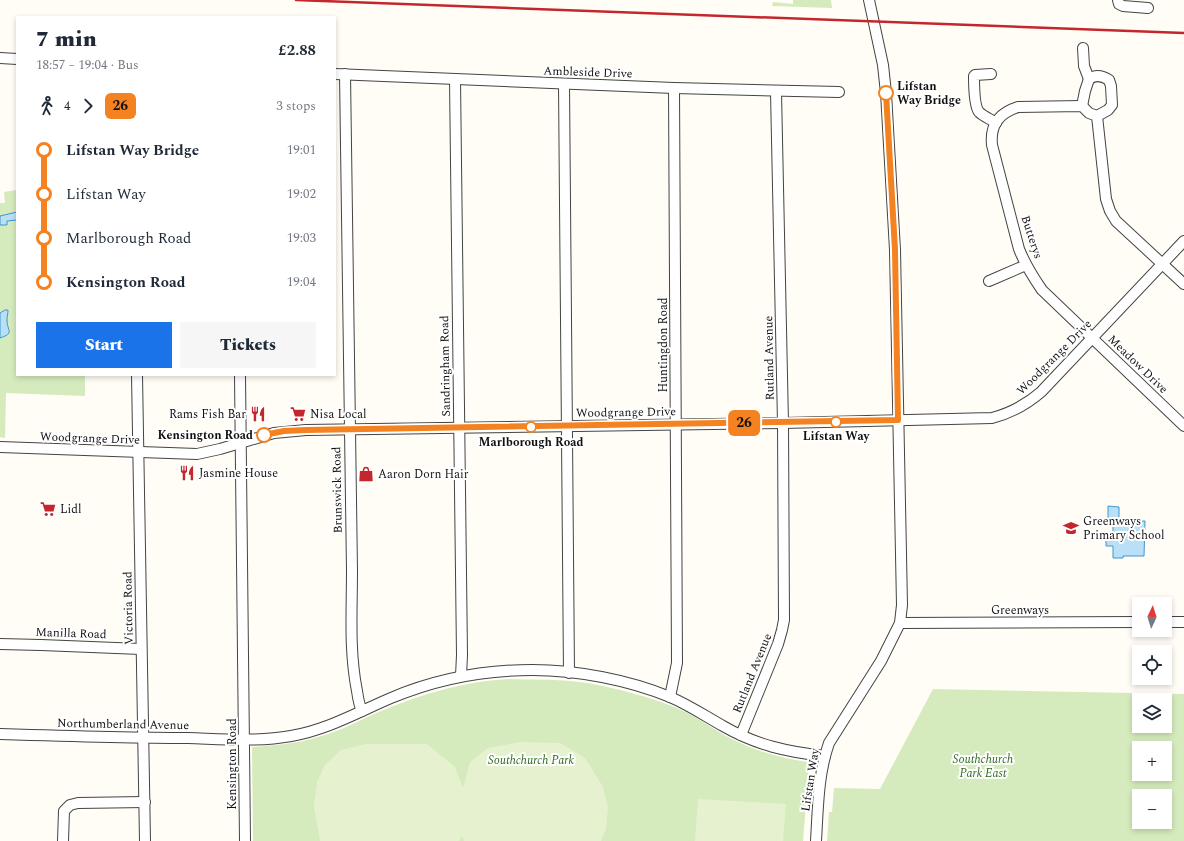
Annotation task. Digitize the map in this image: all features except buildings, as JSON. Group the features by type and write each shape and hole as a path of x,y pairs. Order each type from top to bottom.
{"street":[{"name":"Lifstan Way","path":"816,841 818,807 825,756 829,742 881,661 900,624 901,581 895,250 886,93 883,65 869,0"},
{"path":"1118,0 1119,4 1123,6 1148,8"},
{"path":"1083,48 1084,66 1089,79"},
{"path":"0,58 16,59"},
{"name":"Ambleside Drive","path":"340,74 776,92 839,92"},
{"name":"Brunswick Road","path":"340,74 352,571 352,646 355,682 362,711"},
{"path":"991,74 974,76 976,104 980,113 996,123 1007,112 1018,107 1082,106 1089,113 1097,116 1108,110 1112,105 1111,86 1109,80 1105,77 1092,76 1089,79 1084,91 1082,106"},
{"name":"Sandringham Road","path":"455,79 458,428 462,655 461,676"},
{"path":"564,84 569,672"},
{"name":"Huntingdon Road","path":"670,697 677,663 674,88"},
{"name":"Rutland Avenue","path":"741,735 774,655 784,620 783,423 776,92"},
{"path":"1097,116 1106,199 1110,211 1116,221 1184,284"},
{"name":"Butterys","path":"996,123 992,130 992,145 1019,249 1026,265 1042,290 1092,338"},
{"name":"Woodgrange Drive","path":"0,447 197,454 220,450 264,435 284,431 992,418 1013,411 1024,405 1041,392 1184,241"},
{"path":"989,281 1026,265"},
{"name":"Meadow Drive","path":"1092,338 1184,426"},
{"name":"Victoria Road","path":"138,376 145,841"},
{"name":"Kensington Road","path":"240,376 245,841"},
{"name":"Greenways","path":"900,624 1132,622"},
{"path":"1172,622 1184,622"},
{"name":"Manilla Road","path":"0,644 141,649"},
{"name":"Northumberland Avenue","path":"0,734 245,739 266,739 292,736 333,724 402,693 461,676 483,672 533,670 569,672 607,678 634,685 670,697 701,712 722,726 755,742 781,750 825,756"},
{"path":"68,841 63,841 64,811 70,805 78,803 145,802"}],"green space":[{"path":"793,0 831,0 832,8 772,6 773,2 793,4"},
{"path":"16,190 16,376 85,376 85,396 6,393 5,438 0,437 0,203 5,203 4,192"},
{"name":"Southchurch Park","path":"509,679 570,681 640,695 686,712 725,735 750,747 778,756 807,762 809,767 803,841 253,841 252,747 286,744 310,739 336,731 386,709 431,693 478,682"},
{"name":"Southchurch Park East","path":"933,689 1134,693 1132,693 1132,733 1172,733 1172,694 1184,694 1184,841 827,841 829,812 832,812 834,788 880,789"},
{"path":"521,742 560,743 585,758 603,787 608,808 606,829 601,841 464,841 462,836 459,841 320,841 314,807 317,782 325,765 341,750 366,744 427,744 455,767 463,788 470,762 488,748"},
{"path":"698,799 786,804 783,841 695,841"}],"water":[{"path":"16,212 16,220 7,221 7,225 0,225 0,216"},
{"path":"8,310 7,324 9,333 0,338 0,313"},
{"path":"1108,506 1119,507 1119,521 1145,521 1144,556 1123,556 1123,558 1113,558 1113,546 1106,546 1106,533 1113,533 1113,519 1108,519"}],"railway":[{"path":"296,0 1184,33"}],"bus line":[{"name":"26","path":"264,435 284,431 306,430 567,427 898,420 895,250 886,93"}],"place":[{"name":"Lifstan Way Bridge","path":"886,93"},
{"name":"Rams Fish Bar","path":"258,414"},
{"name":"Nisa Local","path":"298,414"},
{"name":"Lifstan Way","path":"836,422"},
{"name":"Marlborough Road","path":"531,427"},
{"name":"Kensington Road","path":"264,435"},
{"name":"Jasmine House","path":"187,473"},
{"name":"Aaron Dorn Hair","path":"366,474"},
{"name":"Lidl","path":"48,509"},
{"name":"Greenways Primary School","path":"1071,528"}]}
